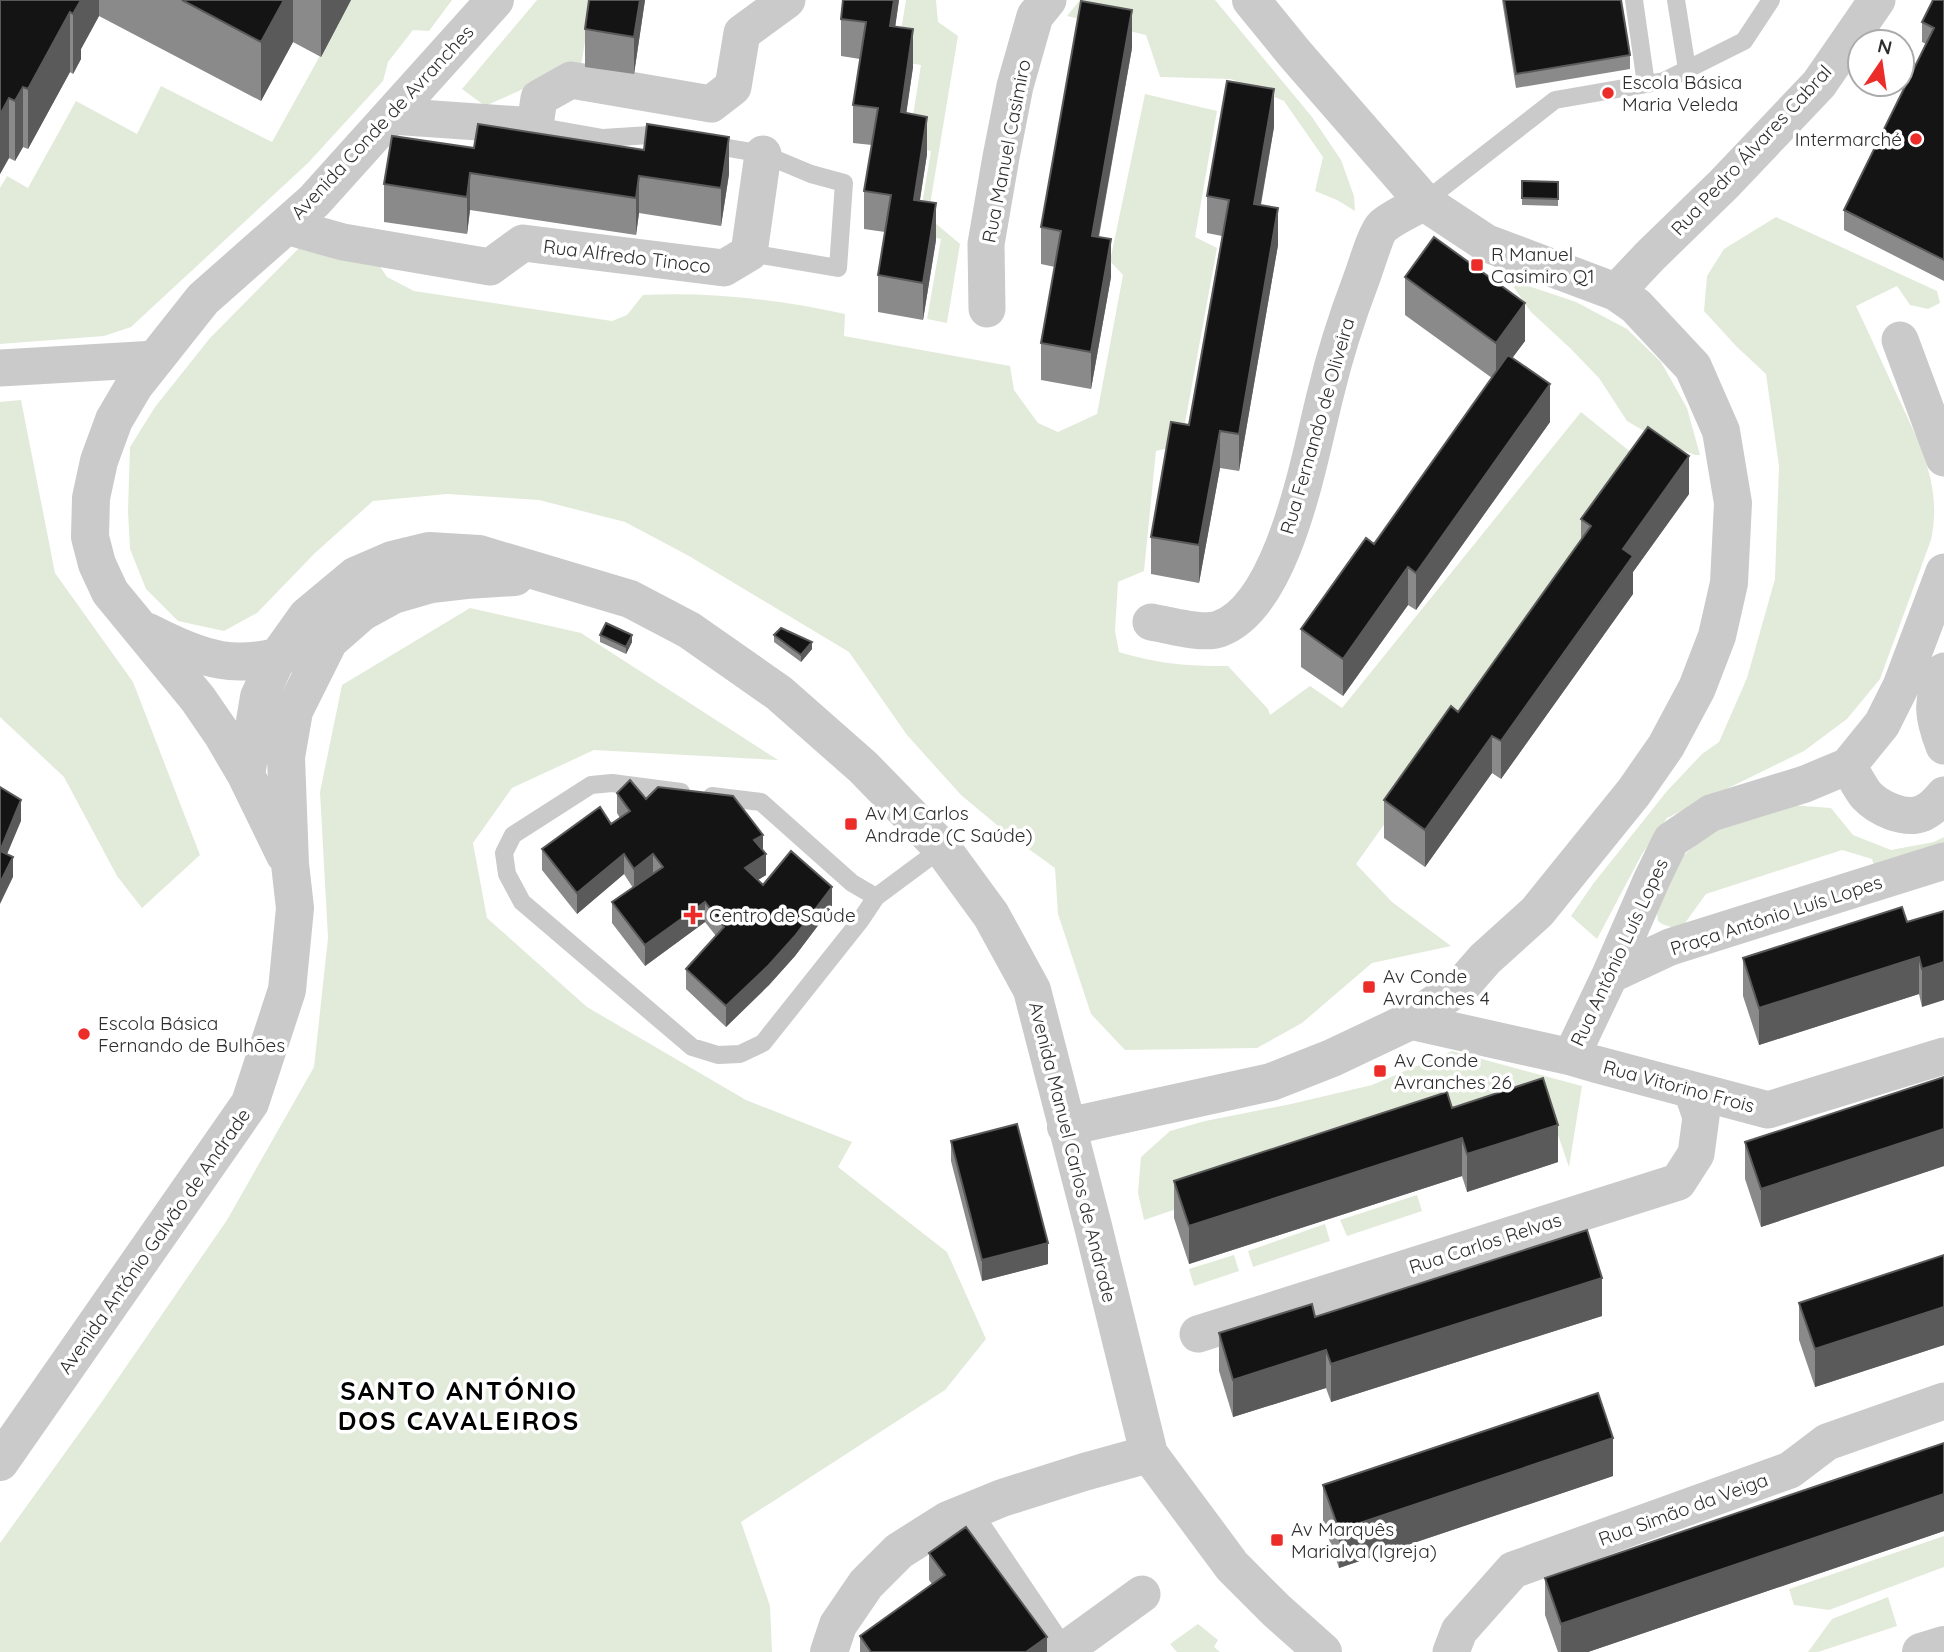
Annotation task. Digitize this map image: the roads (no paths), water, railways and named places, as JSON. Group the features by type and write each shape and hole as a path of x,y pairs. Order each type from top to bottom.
{"street":[{"name":"Avenida Conde de Avranches","path":"290,864 246,775 222,734 198,699 110,592 97,564 90,537 91,498 99,461 114,419 134,386 203,299 314,201 495,0"},
{"path":"391,116 536,126 539,98 570,80 711,104 733,86 742,33 788,0"},
{"name":"Rua Manuel Casimiro","path":"986,309 986,244 1015,86 1035,16 1048,0"},
{"path":"1066,1127 1271,1082 1332,1058 1410,1021 1464,982 1537,912 1626,803 1666,746 1697,688 1717,636 1729,583 1734,503 1721,431 1693,367 1636,306 1616,292 1486,243 1424,202 1251,0"},
{"name":"Rua Pedro Álvares Cabral","path":"1616,292 1819,84 1877,0"},
{"path":"749,253 763,154"},
{"name":"Rua Fernando de Oliveira","path":"1151,622 1198,630 1217,630 1236,620 1273,572 1287,538 1309,468 1341,334 1381,227 1424,202"},
{"name":"Rua Alfredo Tinoco","path":"286,226 343,242 490,267 523,243 724,268 749,253"},
{"path":"1900,340 1944,458"},
{"path":"0,368 156,359"},
{"path":"246,775 259,697 277,658 307,616 355,576 392,559 429,551 479,554 555,576"},
{"name":"Rua António Luís Lopes","path":"1571,1056 1611,975 1651,878 1671,840 1711,813 1805,784 1848,766 1882,724 1900,686 1944,572"},
{"path":"329,641 362,612 393,595 431,584 555,576"},
{"name":"Avenida Manuel Carlos de Andrade","path":"555,576 630,600 654,612 689,631 779,693 863,768 943,848 991,915 1032,990 1149,1454"},
{"name":"Avenida Conde de Avranches","path":"140,628 197,654 233,663 277,658 329,641"},
{"name":"Avenida António Galvão de Andrade","path":"0,1462 250,1103 287,990 295,908 290,864 286,758 292,722 294,711 329,641"},
{"path":"1944,671 1934,705 1935,725 1944,746"},
{"path":"1848,766 1867,795 1884,809 1893,812 1903,815 1922,814 1944,795"},
{"name":"Praça António Luís Lopes","path":"1611,975 1671,947 1944,861"},
{"name":"Rua Vitorino Frois","path":"1410,1021 1571,1056 1768,1110 1944,1056"},
{"name":"Rua Carlos Relvas","path":"1198,1334 1678,1182 1696,1154 1701,1117 1692,1091"},
{"name":"Rua Simão da Veiga","path":"1451,1652 1460,1631 1513,1570 1790,1470 1827,1442 1944,1401"},
{"path":"829,1652 838,1625 866,1584 899,1551 948,1520 1049,1483 1149,1454 1232,1566 1323,1652"},
{"path":"963,1514 1056,1652"},
{"path":"1062,1652 1142,1594"},
{"path":"1921,1652 1944,1645"}],"lane":[{"path":"1633,0 1646,84"},
{"path":"1676,0 1687,69"},
{"path":"1424,202 1555,100 1664,81 1744,41 1771,0"},
{"path":"536,126 603,138 650,135 763,154 811,174 844,183 838,268 749,253"},
{"path":"876,897 852,883 761,802 612,783 591,785 513,835 504,853 507,874 522,902 692,1046 718,1055 740,1054 764,1043 876,897 943,848"}],"place":[{"name":"Escola Básica Maria Veleda","path":"1608,93"},
{"name":"Intermarché","path":"1916,139"},
{"name":"R Manuel Casimiro Q1","path":"1477,265"},
{"name":"Av M Carlos Andrade (C Saúde)","path":"851,824"},
{"name":"Centro de Saúde","path":"693,915"},
{"name":"Av Conde Avranches 4","path":"1369,987"},
{"name":"Escola Básica Fernando de Bulhões","path":"84,1034"},
{"name":"Av Conde Avranches 26","path":"1380,1071"},
{"name":"Av Marquês Marialva (Igreja)","path":"1277,1540"}],"district":[{"name":"SANTO ANTÓNIO DOS CAVALEIROS","path":"459,1406"}]}
